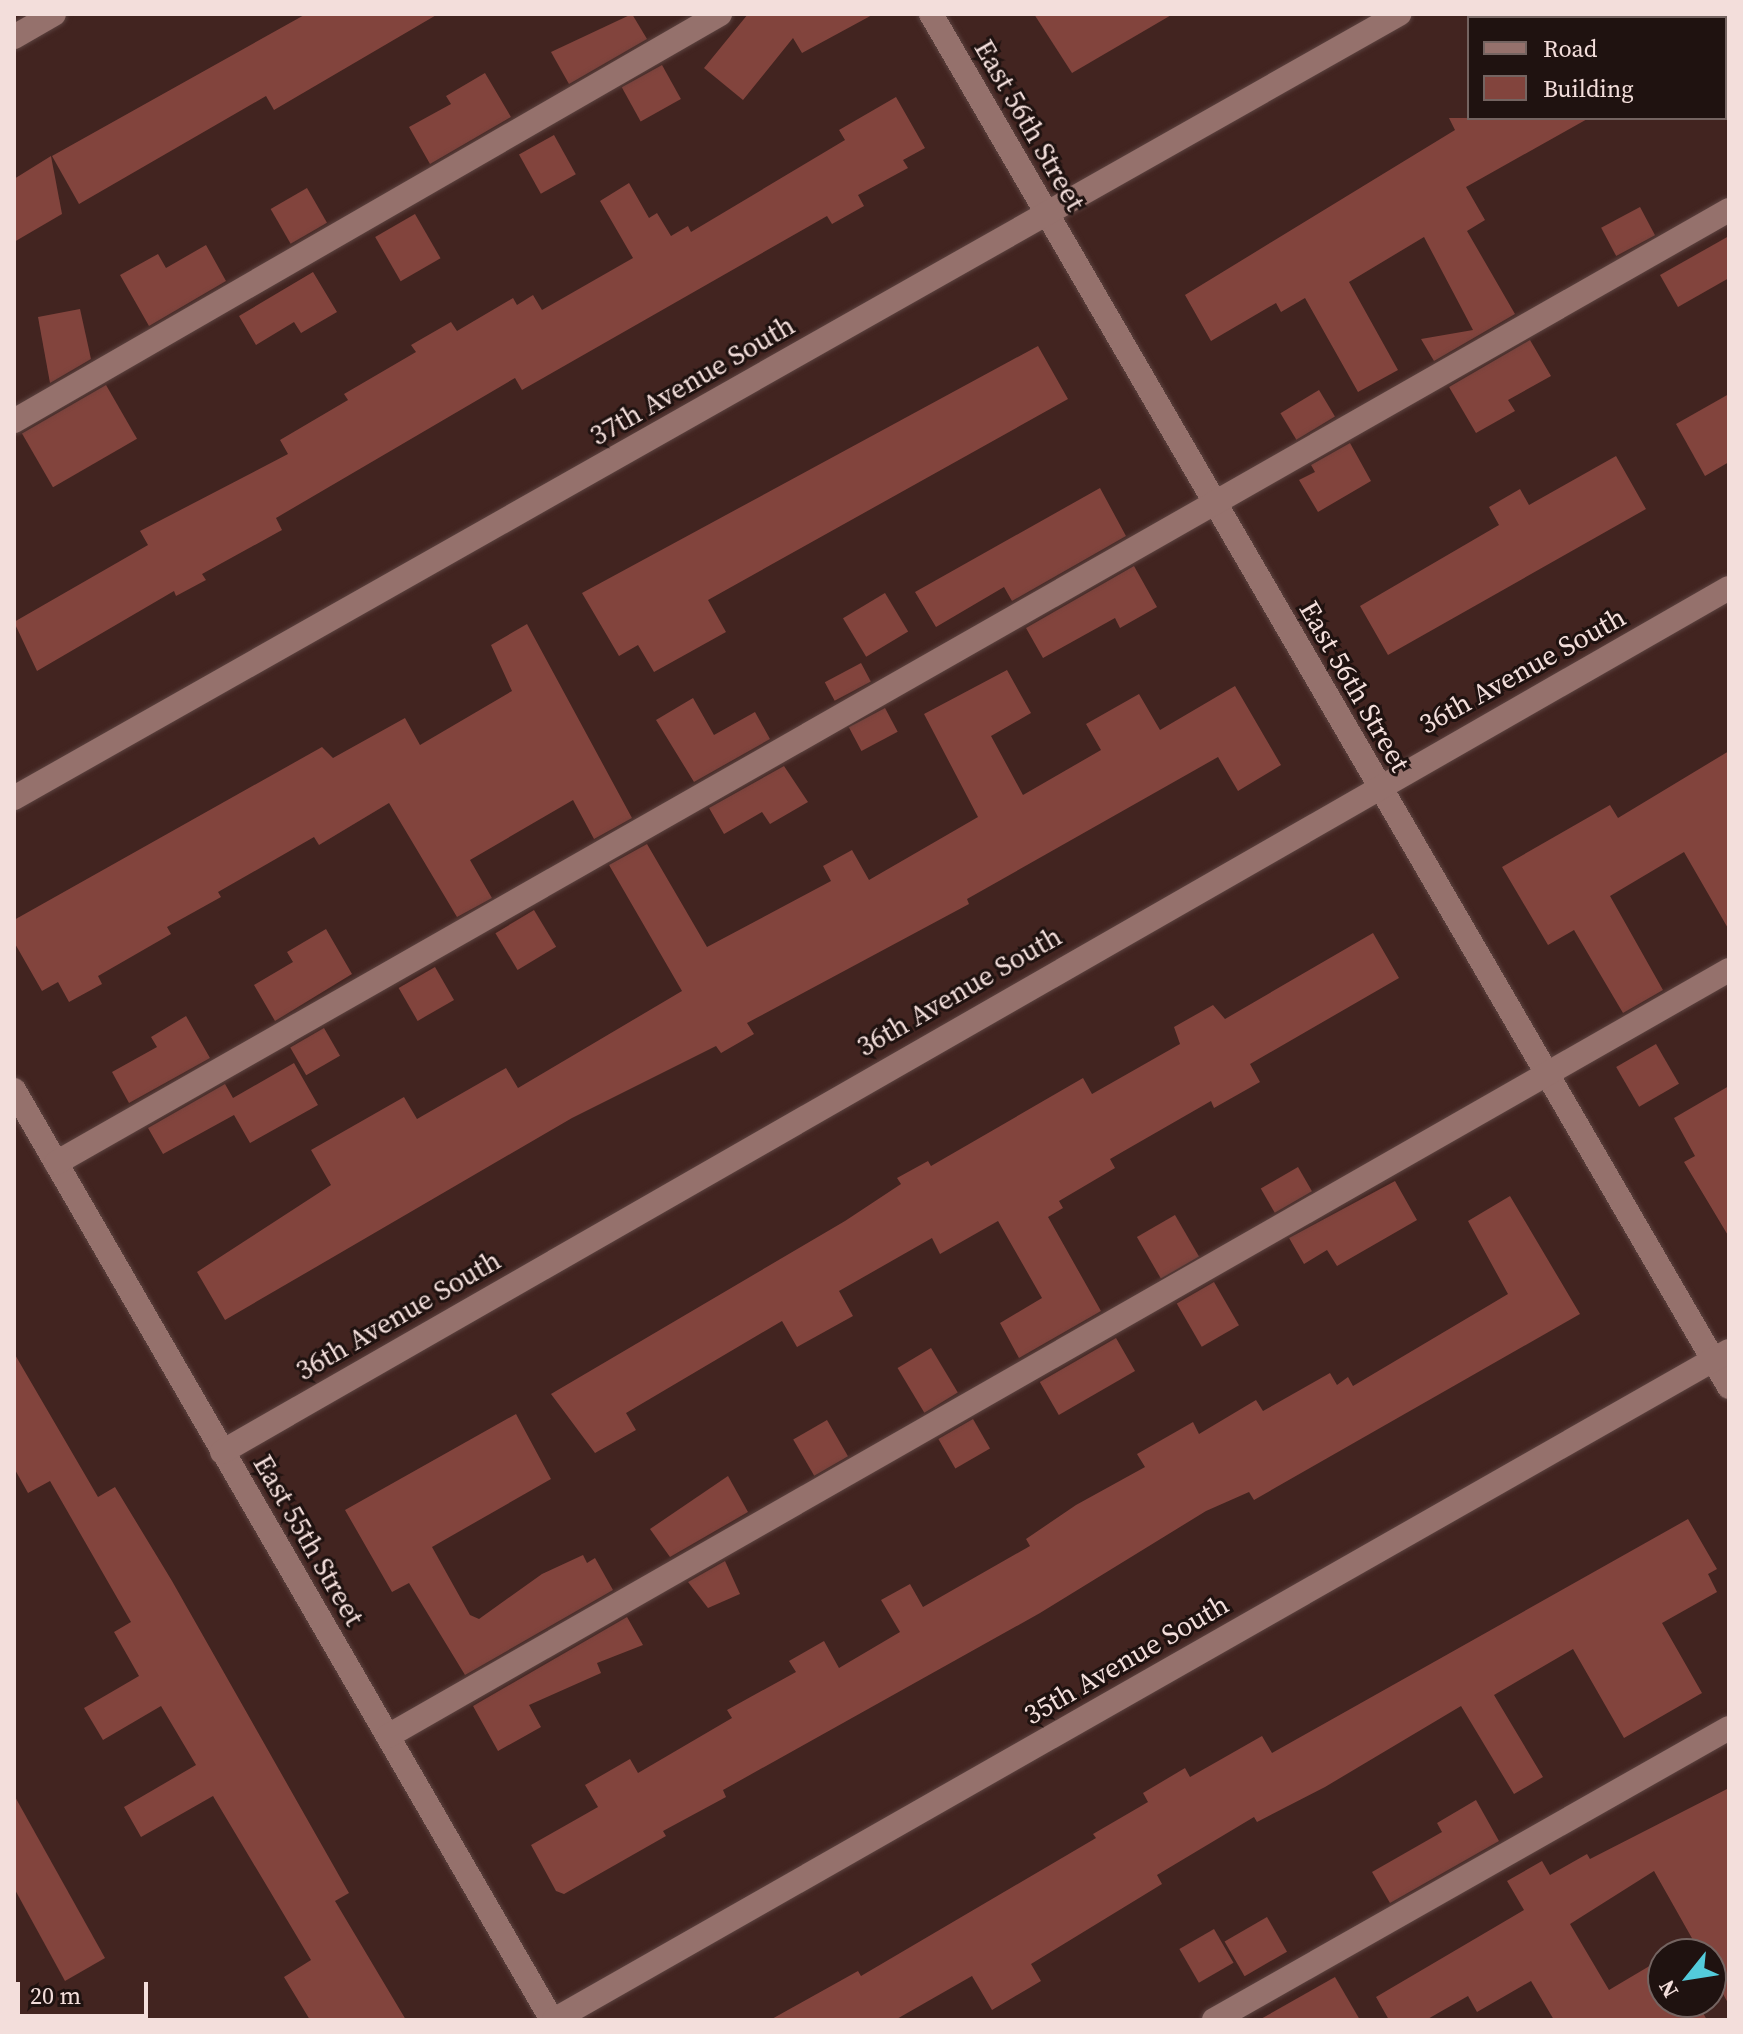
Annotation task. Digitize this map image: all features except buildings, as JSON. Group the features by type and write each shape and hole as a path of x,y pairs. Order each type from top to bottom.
{"street":[{"path":"14,37 54,14"},
{"path":"14,421 720,14"},
{"name":"East 56th Street","path":"931,14 1215,499 1377,785 1547,1073 1721,1356 1729,1387"},
{"name":"37th Avenue South","path":"14,798 1399,14"},
{"path":"56,1163 1215,499 1729,210"},
{"name":"36th Avenue South","path":"222,1452 1377,785 1729,588"},
{"path":"388,1736 1729,970"},
{"name":"East 55th Street","path":"14,1090 553,2020"},
{"name":"35th Avenue South","path":"553,2020 1721,1356"},
{"path":"1214,2020 1729,1728"}]}
